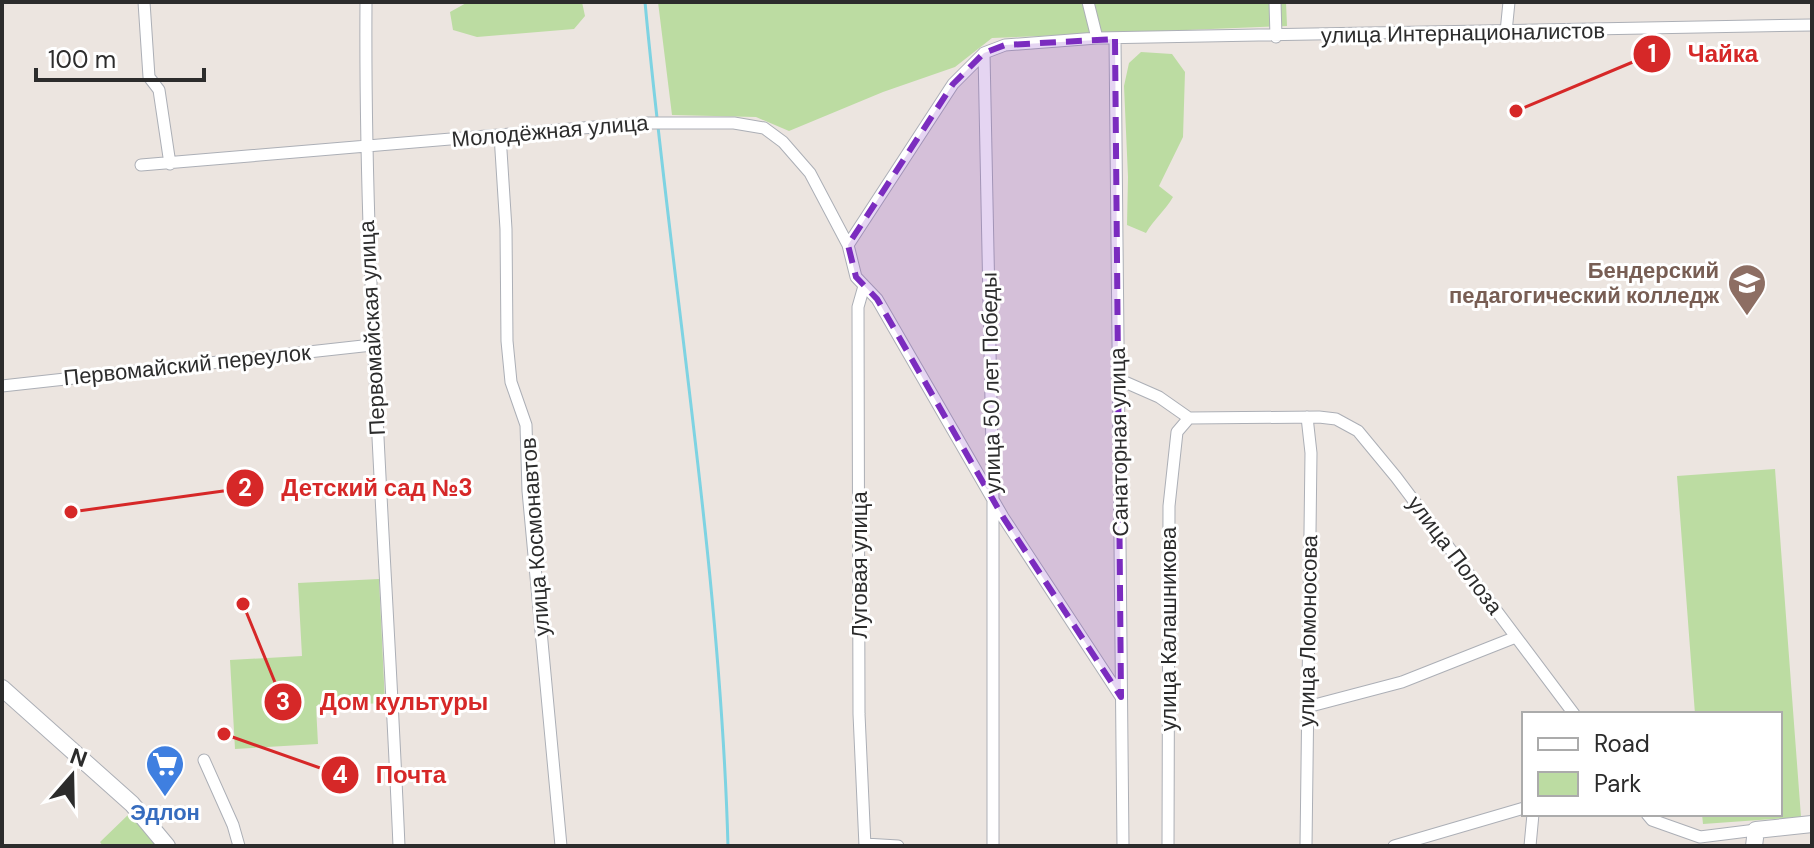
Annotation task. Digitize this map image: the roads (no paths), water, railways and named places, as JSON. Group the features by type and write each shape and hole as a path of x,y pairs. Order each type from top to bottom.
{"street":[{"path":"144,2 149,77 159,90 170,164"},
{"name":"Первомайская улица","path":"366,2 365,146 372,345 399,846"},
{"path":"1088,2 1097,38"},
{"path":"1275,2 1276,37"},
{"path":"1506,32 1509,2"},
{"name":"улица Интернационалистов","path":"1115,39 1812,25"},
{"path":"848,245 953,84 984,53 1005,45 1115,39"},
{"name":"Санаторная улица","path":"1115,39 1123,846"},
{"name":"улица 50 лет Победы","path":"984,53 993,500 993,846"},
{"name":"Молодёжная улица","path":"141,165 642,123 734,123 764,128 783,142 810,173 848,245 856,277 877,299 993,500 1121,697"},
{"name":"улица Космонавтов","path":"500,135 506,229 507,341 511,382 526,425 528,491 561,846"},
{"name":"Луговая улица","path":"864,286 858,307 859,714 865,845"},
{"name":"Первомайский переулок","path":"2,386 372,345"},
{"path":"1118,379 1159,397 1189,418"},
{"name":"улица Полоза","path":"1189,418 1313,417 1336,419 1358,431 1572,712"},
{"name":"улица Ломоносова","path":"1306,846 1313,417"},
{"name":"улица Калашникова","path":"1168,846 1169,506 1177,432 1189,418"},
{"path":"1307,707 1402,682 1516,637"},
{"path":"2,688 132,804 167,846"},
{"path":"204,760 239,846"},
{"path":"1394,846 1522,809"},
{"path":"1530,846 1533,816"},
{"path":"1649,816 1652,820 1700,837 1755,838 1812,824"},
{"path":"865,845 898,846"}],"waterway":[{"path":"645,2 705,529 723,740 728,846"}],"place":[{"name":"Чайка","path":"1516,111"},
{"name":"Бендерский педагогический колледж","path":"1747,317"},
{"name":"Детский сад №3","path":"71,512"},
{"name":"Дом культуры","path":"243,604"},
{"name":"Почта","path":"224,734"},
{"name":"Эдлон","path":"165,798"}]}
